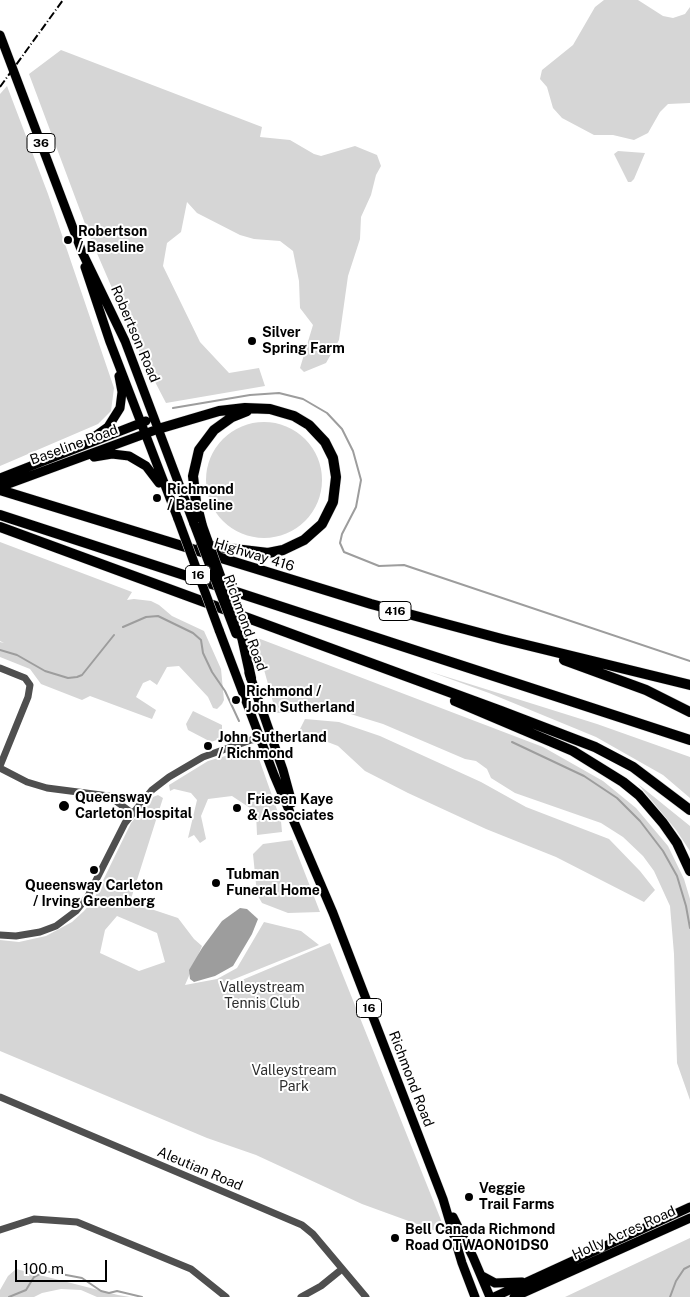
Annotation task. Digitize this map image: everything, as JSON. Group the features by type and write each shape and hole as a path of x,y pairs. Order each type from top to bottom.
{"highway":[{"path":"158,429 209,412 235,408 278,410 302,420 315,430 330,450 335,468 336,486 330,510 322,524 310,536 298,544 275,552 252,552 158,538"},
{"path":"251,678 239,636 198,525 193,476 199,450 208,436 219,425 239,413 260,408"},
{"name":"Highway 416","path":"0,489 371,604 502,639"},
{"path":"0,515 690,740"},
{"path":"0,527 595,747 633,767 690,810"},
{"path":"502,639 690,685"},
{"path":"502,639 646,690 690,712"},
{"path":"351,657 517,726 573,751 605,769 631,788 656,814 677,843 690,871"}],"main road":[{"name":"Robertson Road","path":"0,35 82,252 125,341 158,429"},
{"name":"Robertson Road","path":"82,252 86,272 110,342 145,434"},
{"path":"74,449 108,428 120,408 122,392 110,342"},
{"name":"Baseline Road","path":"0,478 154,418"},
{"path":"158,429 198,525"},
{"name":"Baseline Road","path":"0,489 158,429"},
{"name":"Richmond Road","path":"145,434 259,738 299,830 439,1188 462,1263 475,1297"},
{"path":"36,474 104,455 129,456 151,471 174,509"},
{"name":"Richmond Road","path":"251,678 283,770 299,830"},
{"name":"Richmond Road","path":"443,1199 490,1297"},
{"name":"Holly Acres Road","path":"494,1297 690,1206"},
{"name":"Holly Acres Road","path":"514,1297 690,1218"},
{"path":"480,1274 495,1283 530,1281"}],"street":[{"path":"0,668 25,678 30,686 26,702 0,767 27,782 47,788 109,796 132,813"},
{"path":"0,935 16,936 40,932 56,926 76,911 88,896 117,838 132,813 152,790 189,764 203,757 259,738 270,737"},
{"name":"Aleutian Road","path":"0,1097 302,1225 313,1234 366,1297"},
{"path":"0,1230 34,1218 77,1222 191,1269 226,1297"},
{"path":"301,1297 321,1286 342,1269"}],"green space":[{"path":"604,0 638,0 663,16 673,18 685,14 690,7 690,103 668,104 660,112 648,133 634,140 613,135 594,135 562,118 553,108 547,87 540,79 542,70 573,45 595,7"},
{"path":"61,50 262,127 260,137 290,140 321,156 355,146 377,155 381,166 361,217 360,239 348,276 339,340 326,363 304,372 300,368 313,325 300,308 299,281 293,251 280,241 254,239 240,235 197,213 187,202 181,232 167,243 163,266 200,342 229,373 259,368 265,386 166,403 140,353 90,237 29,74"},
{"path":"7,86 48,194 114,388 111,411 98,424 0,466 0,94"},
{"path":"618,151 645,153 631,182 628,182 614,154"},
{"path":"264,422 286,427 305,439 317,458 322,480 317,502 305,521 286,533 264,538 242,533 223,521 211,502 206,480 211,458 223,439 242,427"},
{"path":"0,542 132,592 127,600 151,601 172,616 204,631 221,669 224,700 222,704 217,709 213,708 208,697 179,666 167,667 157,685 150,680 143,683 136,697 156,710 152,719 90,696 82,700 41,684 30,669 0,657 0,642 4,643 0,641"},
{"path":"255,637 543,747 603,781 636,808 668,846 684,879 690,899 690,1100 677,1063 674,954 670,906 654,871 643,856 623,837 601,823 515,793 491,778 487,769 476,761 465,759 383,724 344,712 276,713"},
{"path":"428,671 597,724 690,757 690,798 663,775 596,737 489,693"},
{"path":"193,711 222,725 222,738 211,742 188,730 186,724"},
{"path":"305,719 339,722 380,736 481,782 526,807 609,839 640,871 655,890 644,902 556,857 486,829 408,793 365,771 338,746 299,731"},
{"path":"246,750 253,751 258,756 281,821 282,832 257,835 256,812 232,796 208,799 201,816 206,839 200,843 194,835 188,838 197,800 191,793 174,789 170,791 169,785 208,761"},
{"path":"638,784 690,826 690,851 676,830"},
{"path":"158,795 163,798 130,902 178,918 194,939 202,946 185,985 217,979 237,968 264,922 301,931 319,945 222,984 223,988 330,943 447,1235 362,1204 256,1155 207,1138 0,1051 0,940 19,942 46,936 72,922 84,911 94,899 131,823 153,797","holes":["117,916 157,933 165,962 139,971 100,953 105,930"]},
{"path":"292,840 320,912 288,913 262,903 257,894 253,854 263,844"},
{"path":"690,1238 690,1297 565,1297"},
{"path":"16,1269 130,1297 97,1297 81,1290 61,1289 42,1293 34,1297 0,1297 0,1290 8,1276"}],"shaded area":[{"path":"240,908 247,909 258,919 252,934 233,966 215,976 194,982 190,979 189,970 202,948 222,921"}],"waterway":[{"path":"173,408 250,395 279,393 303,399 327,413 342,429 353,451 361,480 356,507 342,534 340,543 344,552 379,566 404,565 690,661"},
{"path":"123,627 146,617 158,616 193,633 201,640 203,653 212,672 225,691 239,721"},
{"path":"0,650 17,655 45,671 68,678 77,677 82,675 114,635"},
{"path":"512,742 584,776 617,798 640,821 663,851 677,876 690,928"},
{"path":"670,1297 676,1281 684,1269 690,1266"},
{"path":"9,1297 26,1290 34,1277 45,1271 82,1278 101,1291 109,1293 117,1291 142,1297"}],"railway":[{"path":"0,87 63,0"}],"place":[{"name":"Robertson / Baseline","path":"68,240"},
{"name":"Silver Spring Farm","path":"252,341"},
{"name":"Richmond / Baseline","path":"157,498"},
{"name":"Richmond / John Sutherland","path":"236,700"},
{"name":"John Sutherland / Richmond","path":"208,746"},
{"name":"Queensway Carleton Hospital","path":"64,806"},
{"name":"Friesen Kaye & Associates","path":"237,808"},
{"name":"Queensway Carleton / Irving Greenberg","path":"94,870"},
{"name":"Tubman Funeral Home","path":"216,883"},
{"name":"Veggie Trail Farms","path":"469,1197"},
{"name":"Bell Canada Richmond Road OTWAON01DS0","path":"395,1238"}],"park label":[{"name":"Valleystream Tennis Club","path":"262,996"},
{"name":"Valleystream Park","path":"294,1080"}]}
